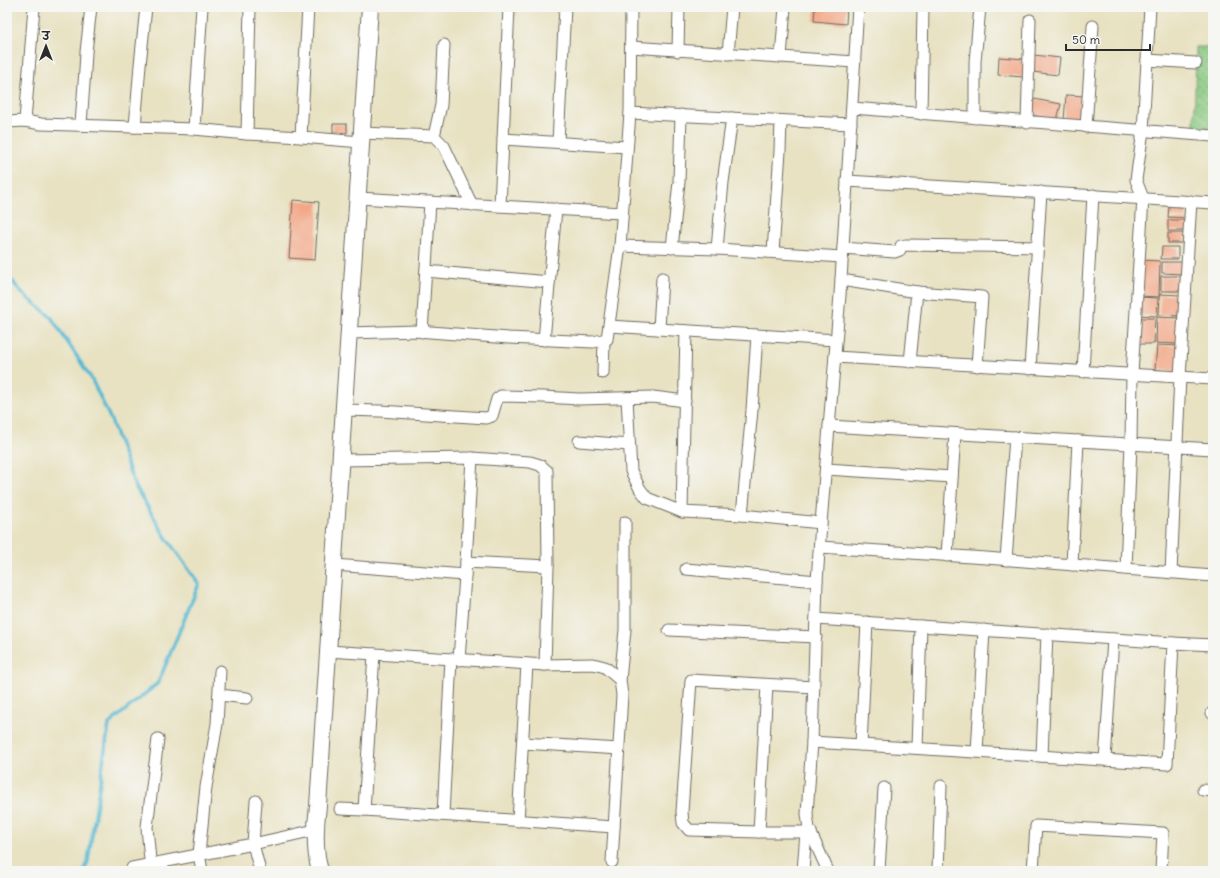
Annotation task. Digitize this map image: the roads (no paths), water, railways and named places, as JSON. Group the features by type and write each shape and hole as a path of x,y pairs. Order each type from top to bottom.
{"street":[{"path":"25,121 34,7"},
{"path":"80,124 91,7"},
{"path":"136,127 146,7"},
{"path":"194,129 202,7"},
{"path":"247,134 250,7"},
{"path":"301,137 308,7"},
{"path":"320,871 318,865 315,830 334,565 370,7"},
{"path":"500,206 509,7"},
{"path":"558,142 565,7"},
{"path":"349,333 422,332 593,342 604,341 608,338 620,246 628,147 630,113 631,7"},
{"path":"678,50 679,7"},
{"path":"728,54 732,7"},
{"path":"781,57 785,7"},
{"path":"803,871 808,832 807,814 812,742 817,581 841,280 858,7"},
{"path":"921,114 923,7"},
{"path":"975,118 975,62 980,7"},
{"path":"1126,569 1132,374 1143,198 1136,180 1143,131 1150,7"},
{"path":"1027,123 1030,20"},
{"path":"1086,127 1092,26"},
{"path":"434,136 441,105 444,46"},
{"path":"631,47 855,62"},
{"path":"1147,60 1196,63"},
{"path":"852,108 1027,123 1213,136"},
{"path":"630,113 851,124"},
{"path":"672,248 679,182 681,116"},
{"path":"717,249 723,182 732,118"},
{"path":"7,122 25,121 42,124 80,124 194,129 301,137 362,138 434,136 444,146 472,205"},
{"path":"773,252 781,121"},
{"path":"503,139 628,147"},
{"path":"847,181 1213,202"},
{"path":"1030,369 1041,192"},
{"path":"1083,372 1093,196"},
{"path":"358,198 622,213"},
{"path":"1171,573 1180,377 1191,201"},
{"path":"422,332 430,202"},
{"path":"544,340 556,210"},
{"path":"620,246 842,253 895,252 900,250 901,246 1038,247"},
{"path":"426,271 549,282"},
{"path":"659,329 662,278"},
{"path":"841,280 917,292 982,297 977,366"},
{"path":"910,362 917,292"},
{"path":"609,326 836,340"},
{"path":"682,512 686,331"},
{"path":"742,515 752,410 757,335"},
{"path":"603,373 604,341"},
{"path":"835,357 1213,379"},
{"path":"344,410 486,418 492,416 496,399 501,396 579,399 653,397 685,400"},
{"path":"627,398 631,471 640,489 647,498 682,512 742,515 821,523"},
{"path":"829,426 1213,449"},
{"path":"947,556 955,434"},
{"path":"1006,560 1015,437"},
{"path":"579,441 629,445"},
{"path":"1072,565 1078,441"},
{"path":"340,460 472,458 530,462 540,465 547,471 548,566 545,665"},
{"path":"443,815 455,659 465,575 472,458"},
{"path":"826,469 952,477"},
{"path":"612,862 622,695 620,680 625,630 625,522"},
{"path":"820,547 1213,576"},
{"path":"466,562 548,566"},
{"path":"334,565 465,575"},
{"path":"686,569 817,581"},
{"path":"816,619 1213,645"},
{"path":"861,745 867,622"},
{"path":"917,748 921,626"},
{"path":"669,630 816,637"},
{"path":"977,752 984,630"},
{"path":"1042,756 1047,634"},
{"path":"1105,760 1113,639"},
{"path":"812,742 1168,764 1173,643"},
{"path":"328,651 545,665 593,664 605,666 620,680"},
{"path":"364,810 374,654"},
{"path":"518,821 528,664"},
{"path":"202,871 199,854 206,787 217,724 220,671"},
{"path":"808,832 689,830 683,823 682,812 691,680 814,687"},
{"path":"759,832 767,685"},
{"path":"219,695 247,698"},
{"path":"150,868 147,827 158,739"},
{"path":"523,743 619,749"},
{"path":"938,871 941,786"},
{"path":"879,871 884,788"},
{"path":"256,801 253,844 260,871"},
{"path":"340,809 614,827"},
{"path":"1034,871 1036,826 1163,834 1161,871"},
{"path":"132,868 150,868 199,854 315,830"},
{"path":"808,832 828,871"}],"waterway":[{"path":"7,275 23,294 51,317 91,378 111,420 135,486 165,536 199,584 158,683 109,724 88,861 84,871"}]}
